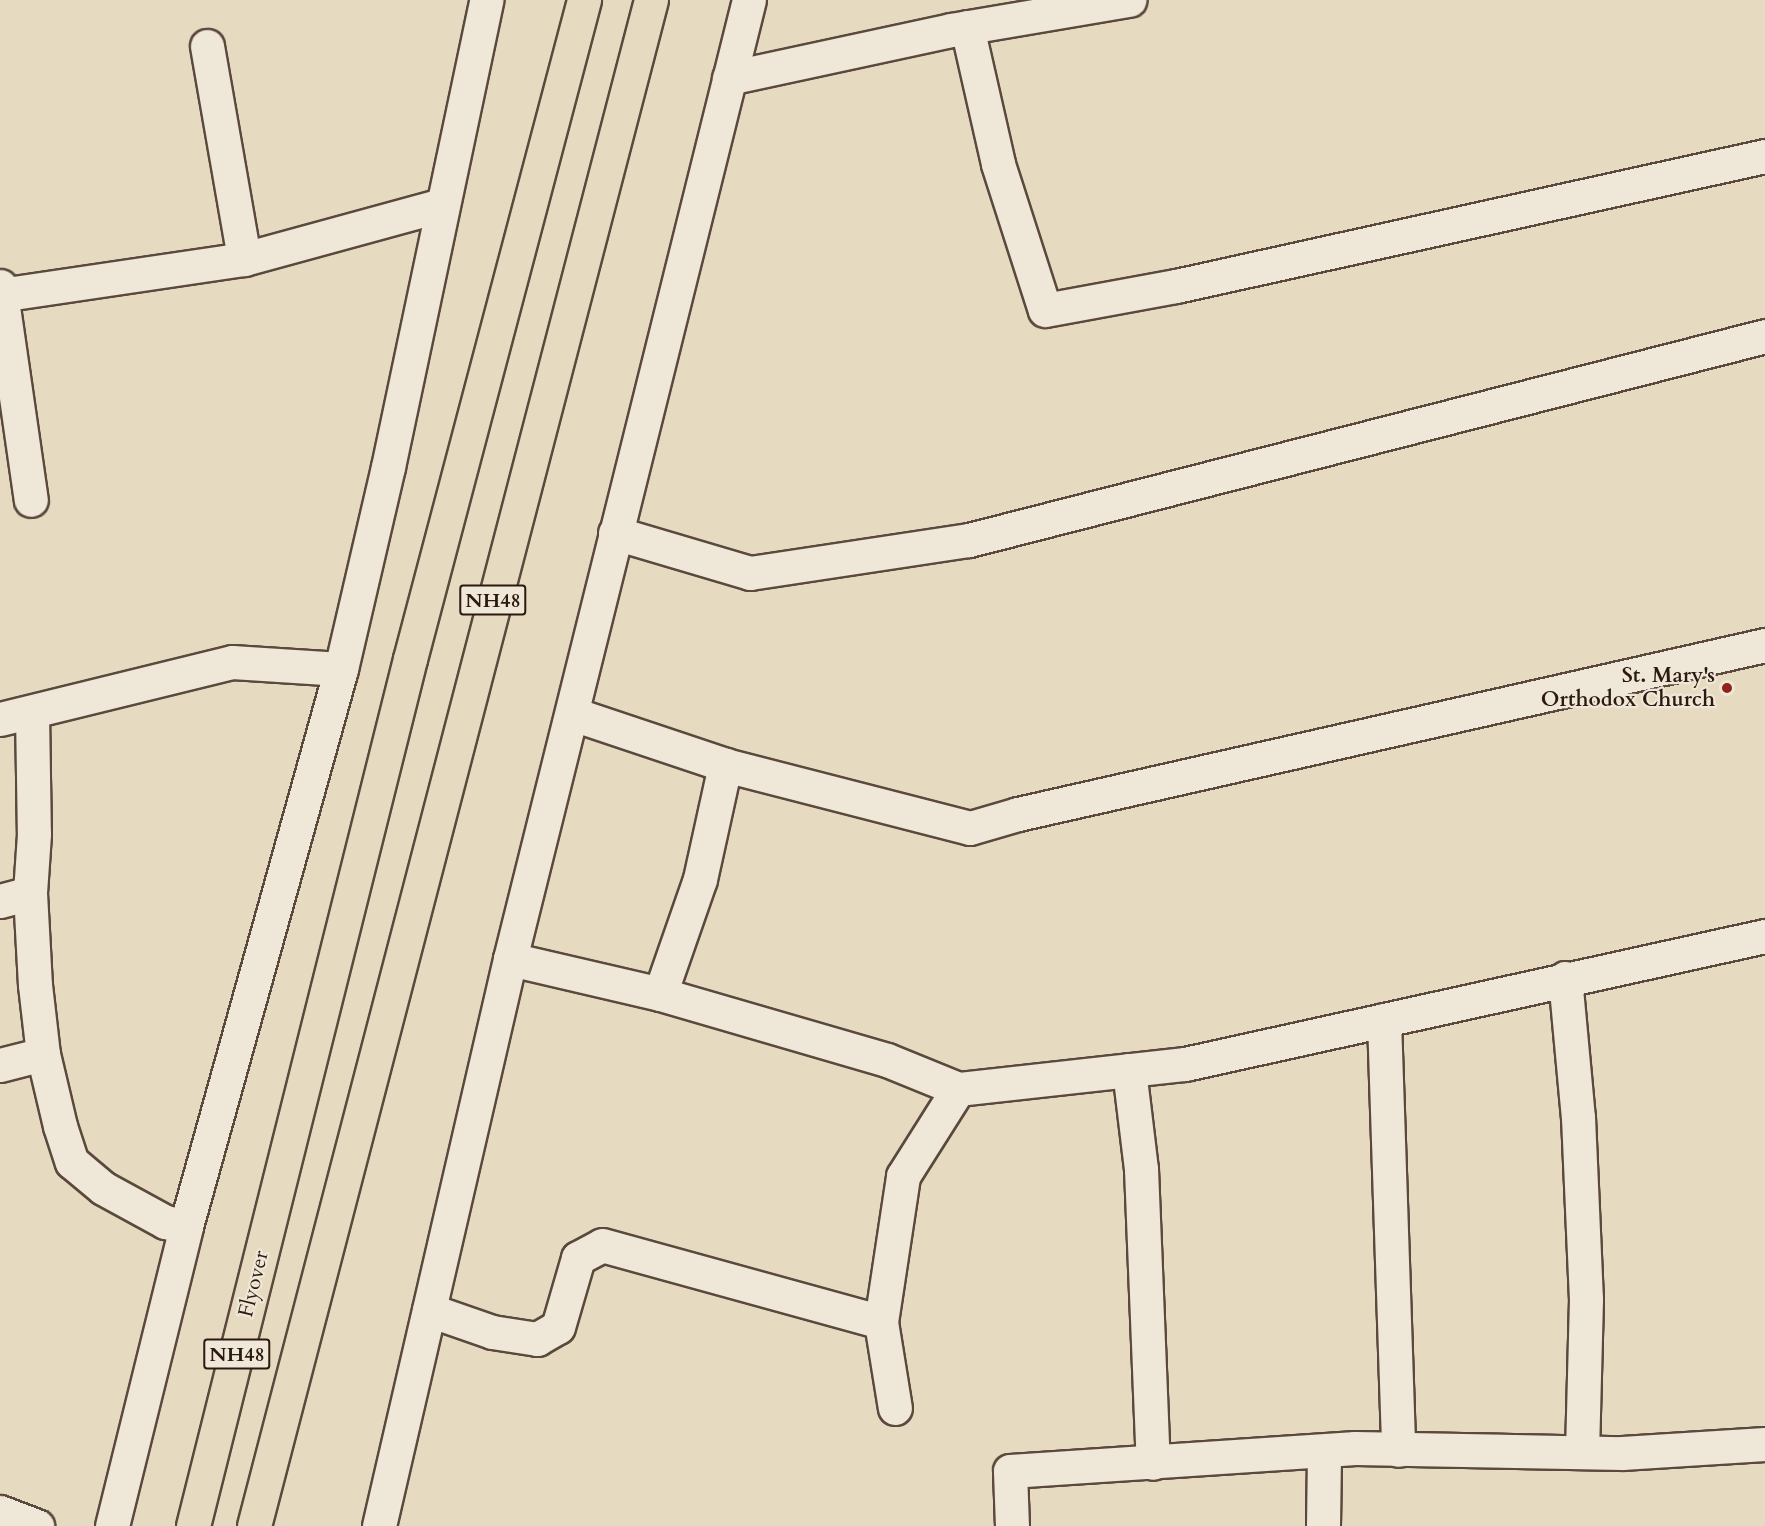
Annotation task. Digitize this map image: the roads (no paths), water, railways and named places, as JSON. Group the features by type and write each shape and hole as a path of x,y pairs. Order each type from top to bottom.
{"highway":[{"name":"Flyover","path":"193,1526 410,659 584,0"},
{"name":"NH48","path":"254,1526 651,0"}],"street":[{"path":"112,1526 186,1226 341,669 388,468 486,0"},
{"path":"379,1526 510,959 573,714 615,533 749,0"},
{"path":"729,78 967,27 1129,0"},
{"path":"967,27 998,164 1045,310 1176,286 1765,156"},
{"path":"207,46 244,259"},
{"path":"31,500 1,292 244,259 442,205"},
{"path":"615,533 750,573 969,540 1765,336"},
{"path":"573,714 725,765 970,828 1018,814 1765,645"},
{"path":"0,719 232,662 341,669"},
{"path":"32,712 35,753 15,897 42,1054 72,1162 103,1188 165,1222 186,1226"},
{"path":"660,994 700,879 725,765"},
{"path":"510,959 660,994 887,1060 958,1089 1185,1064 1566,978 1765,936"},
{"path":"1566,978 1578,1117 1586,1299 1582,1449"},
{"path":"1383,1020 1398,1450"},
{"path":"0,1065 42,1054"},
{"path":"1129,1070 1141,1169 1153,1462"},
{"path":"895,1408 881,1323 903,1176 958,1089"},
{"path":"429,1310 492,1332 537,1340 558,1327 578,1258 602,1245 881,1323"},
{"path":"1012,1526 1010,1471 1324,1450 1582,1449 1622,1453 1765,1444"},
{"path":"1323,1526 1324,1450"},
{"path":"0,1512 37,1526"}],"place":[{"name":"St. Mary's Orthodox Church","path":"1727,688"}]}
